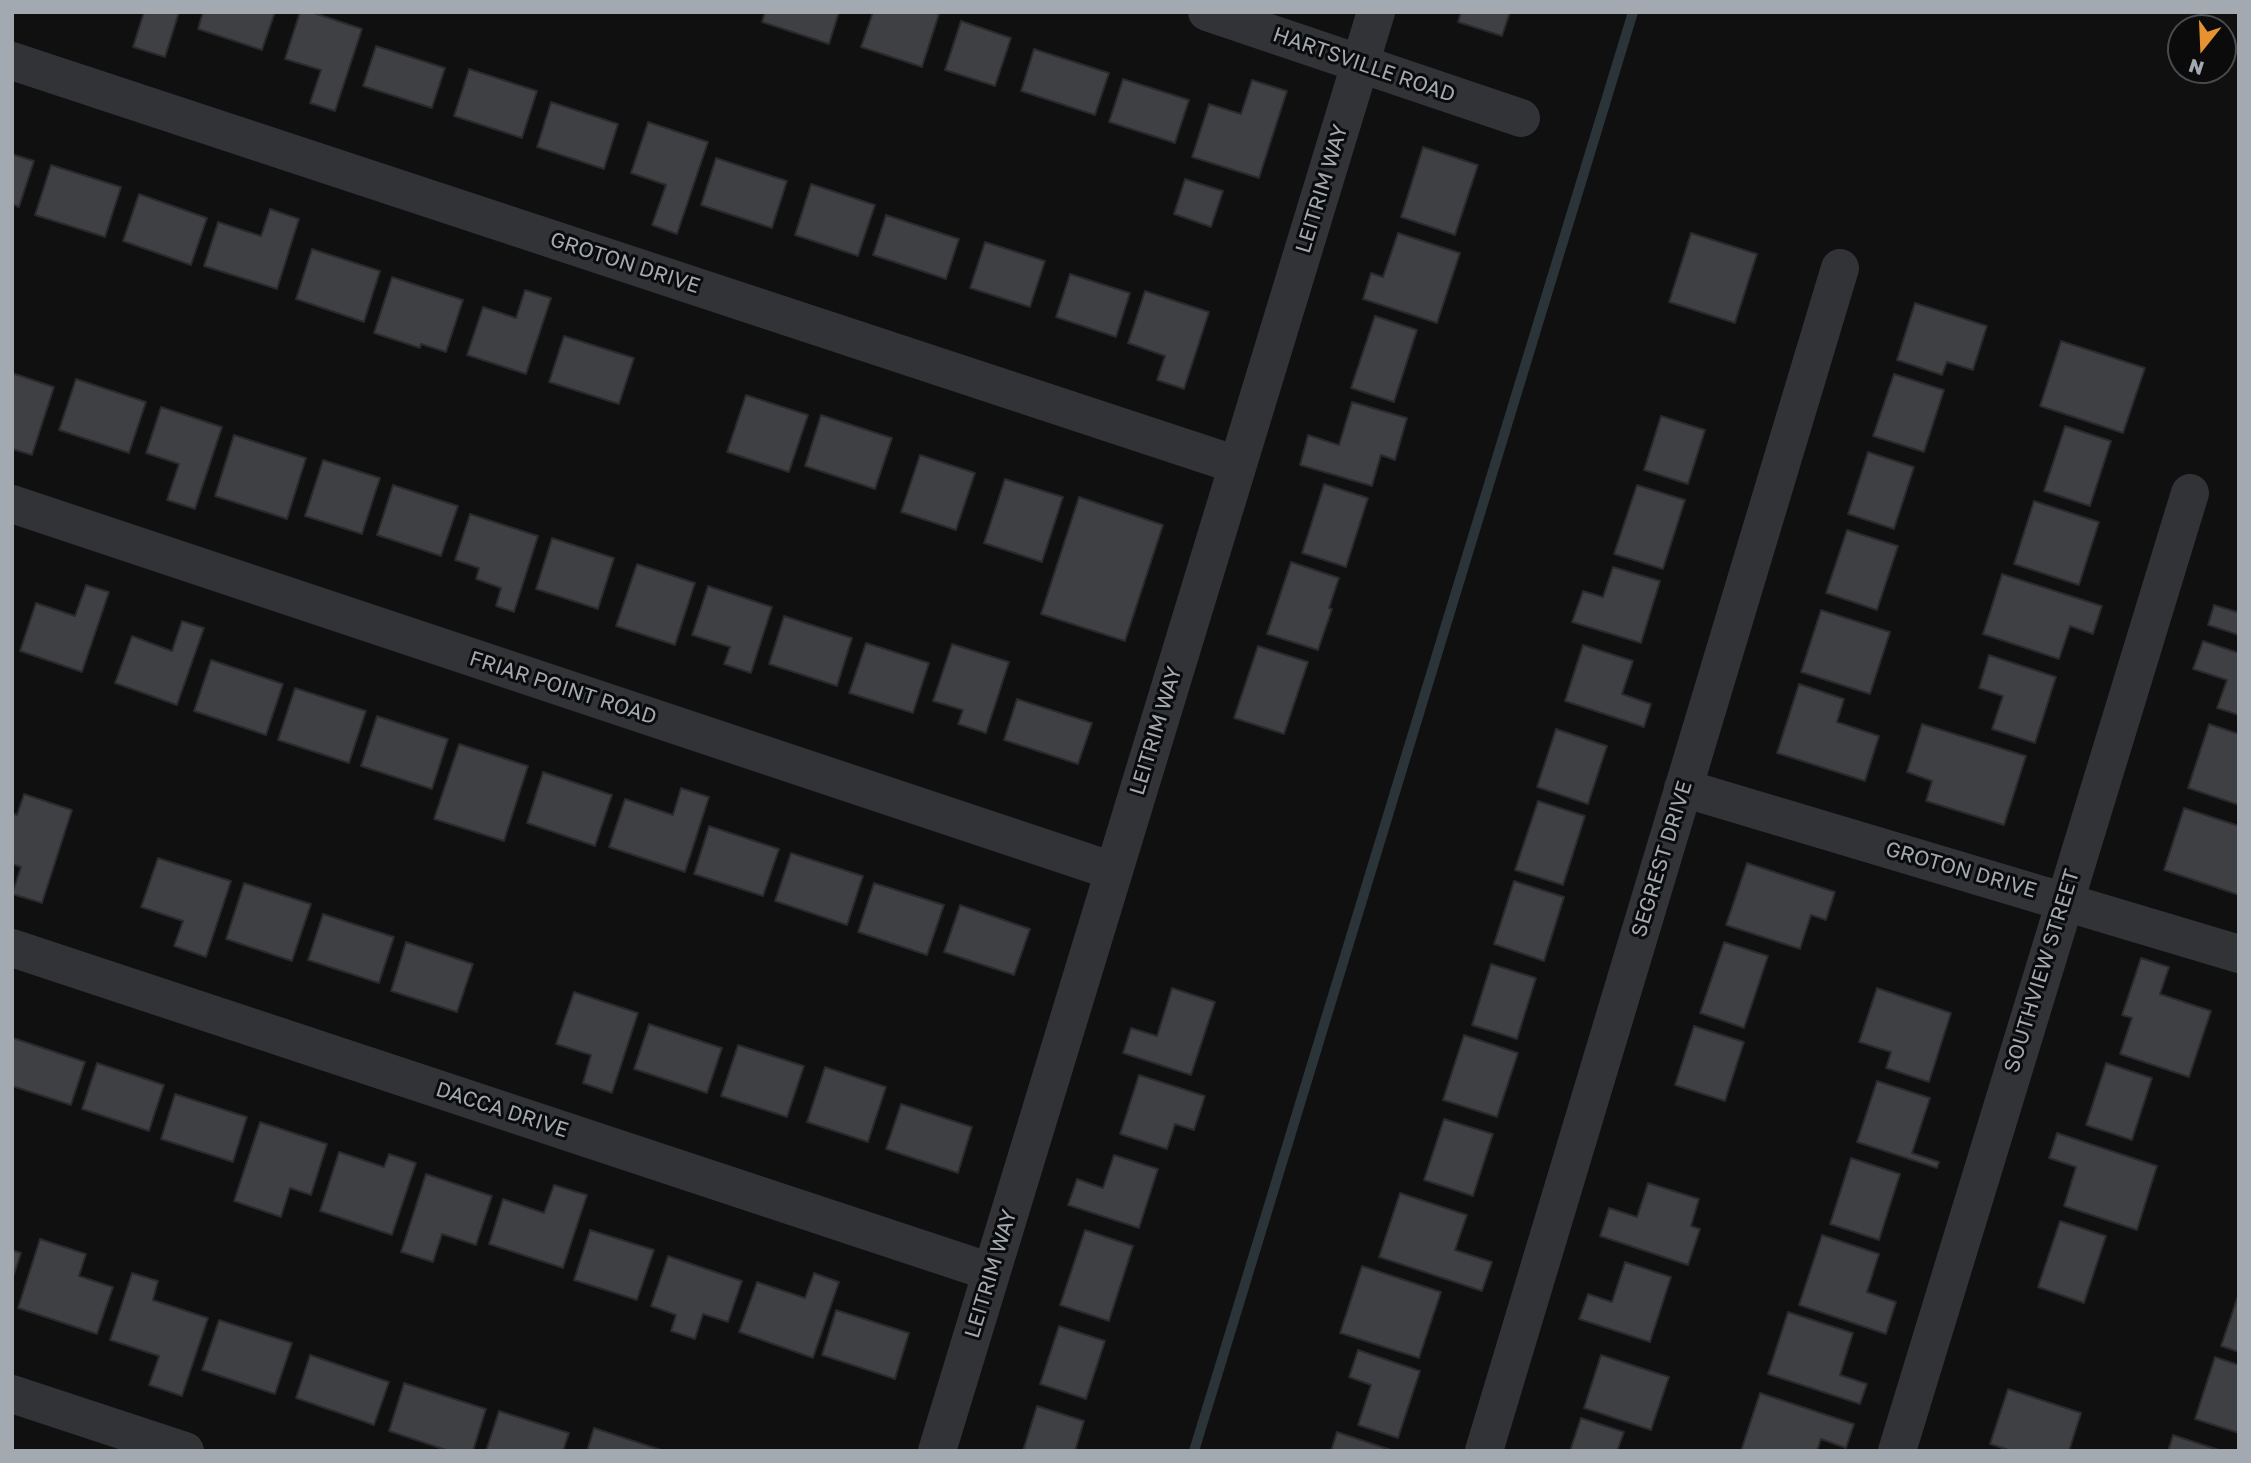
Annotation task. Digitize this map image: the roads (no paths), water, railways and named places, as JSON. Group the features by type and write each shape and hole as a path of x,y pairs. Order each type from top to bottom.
{"street":[{"name":"HARTSVILLE ROAD","path":"1207,12 1521,118"},
{"name":"LEITRIM WAY","path":"937,1451 1376,12"},
{"name":"GROTON DRIVE","path":"12,61 1237,465"},
{"name":"SEGREST DRIVE","path":"1484,1451 1840,268"},
{"name":"SOUTHVIEW STREET","path":"1897,1451 2063,900 2190,493"},
{"name":"FRIAR POINT ROAD","path":"12,504 1113,872"},
{"name":"GROTON DRIVE","path":"1683,788 2239,954"},
{"name":"DACCA DRIVE","path":"12,948 991,1272"},
{"path":"12,1394 185,1451"}],"waterway":[{"path":"1194,1451 1633,12"}]}
